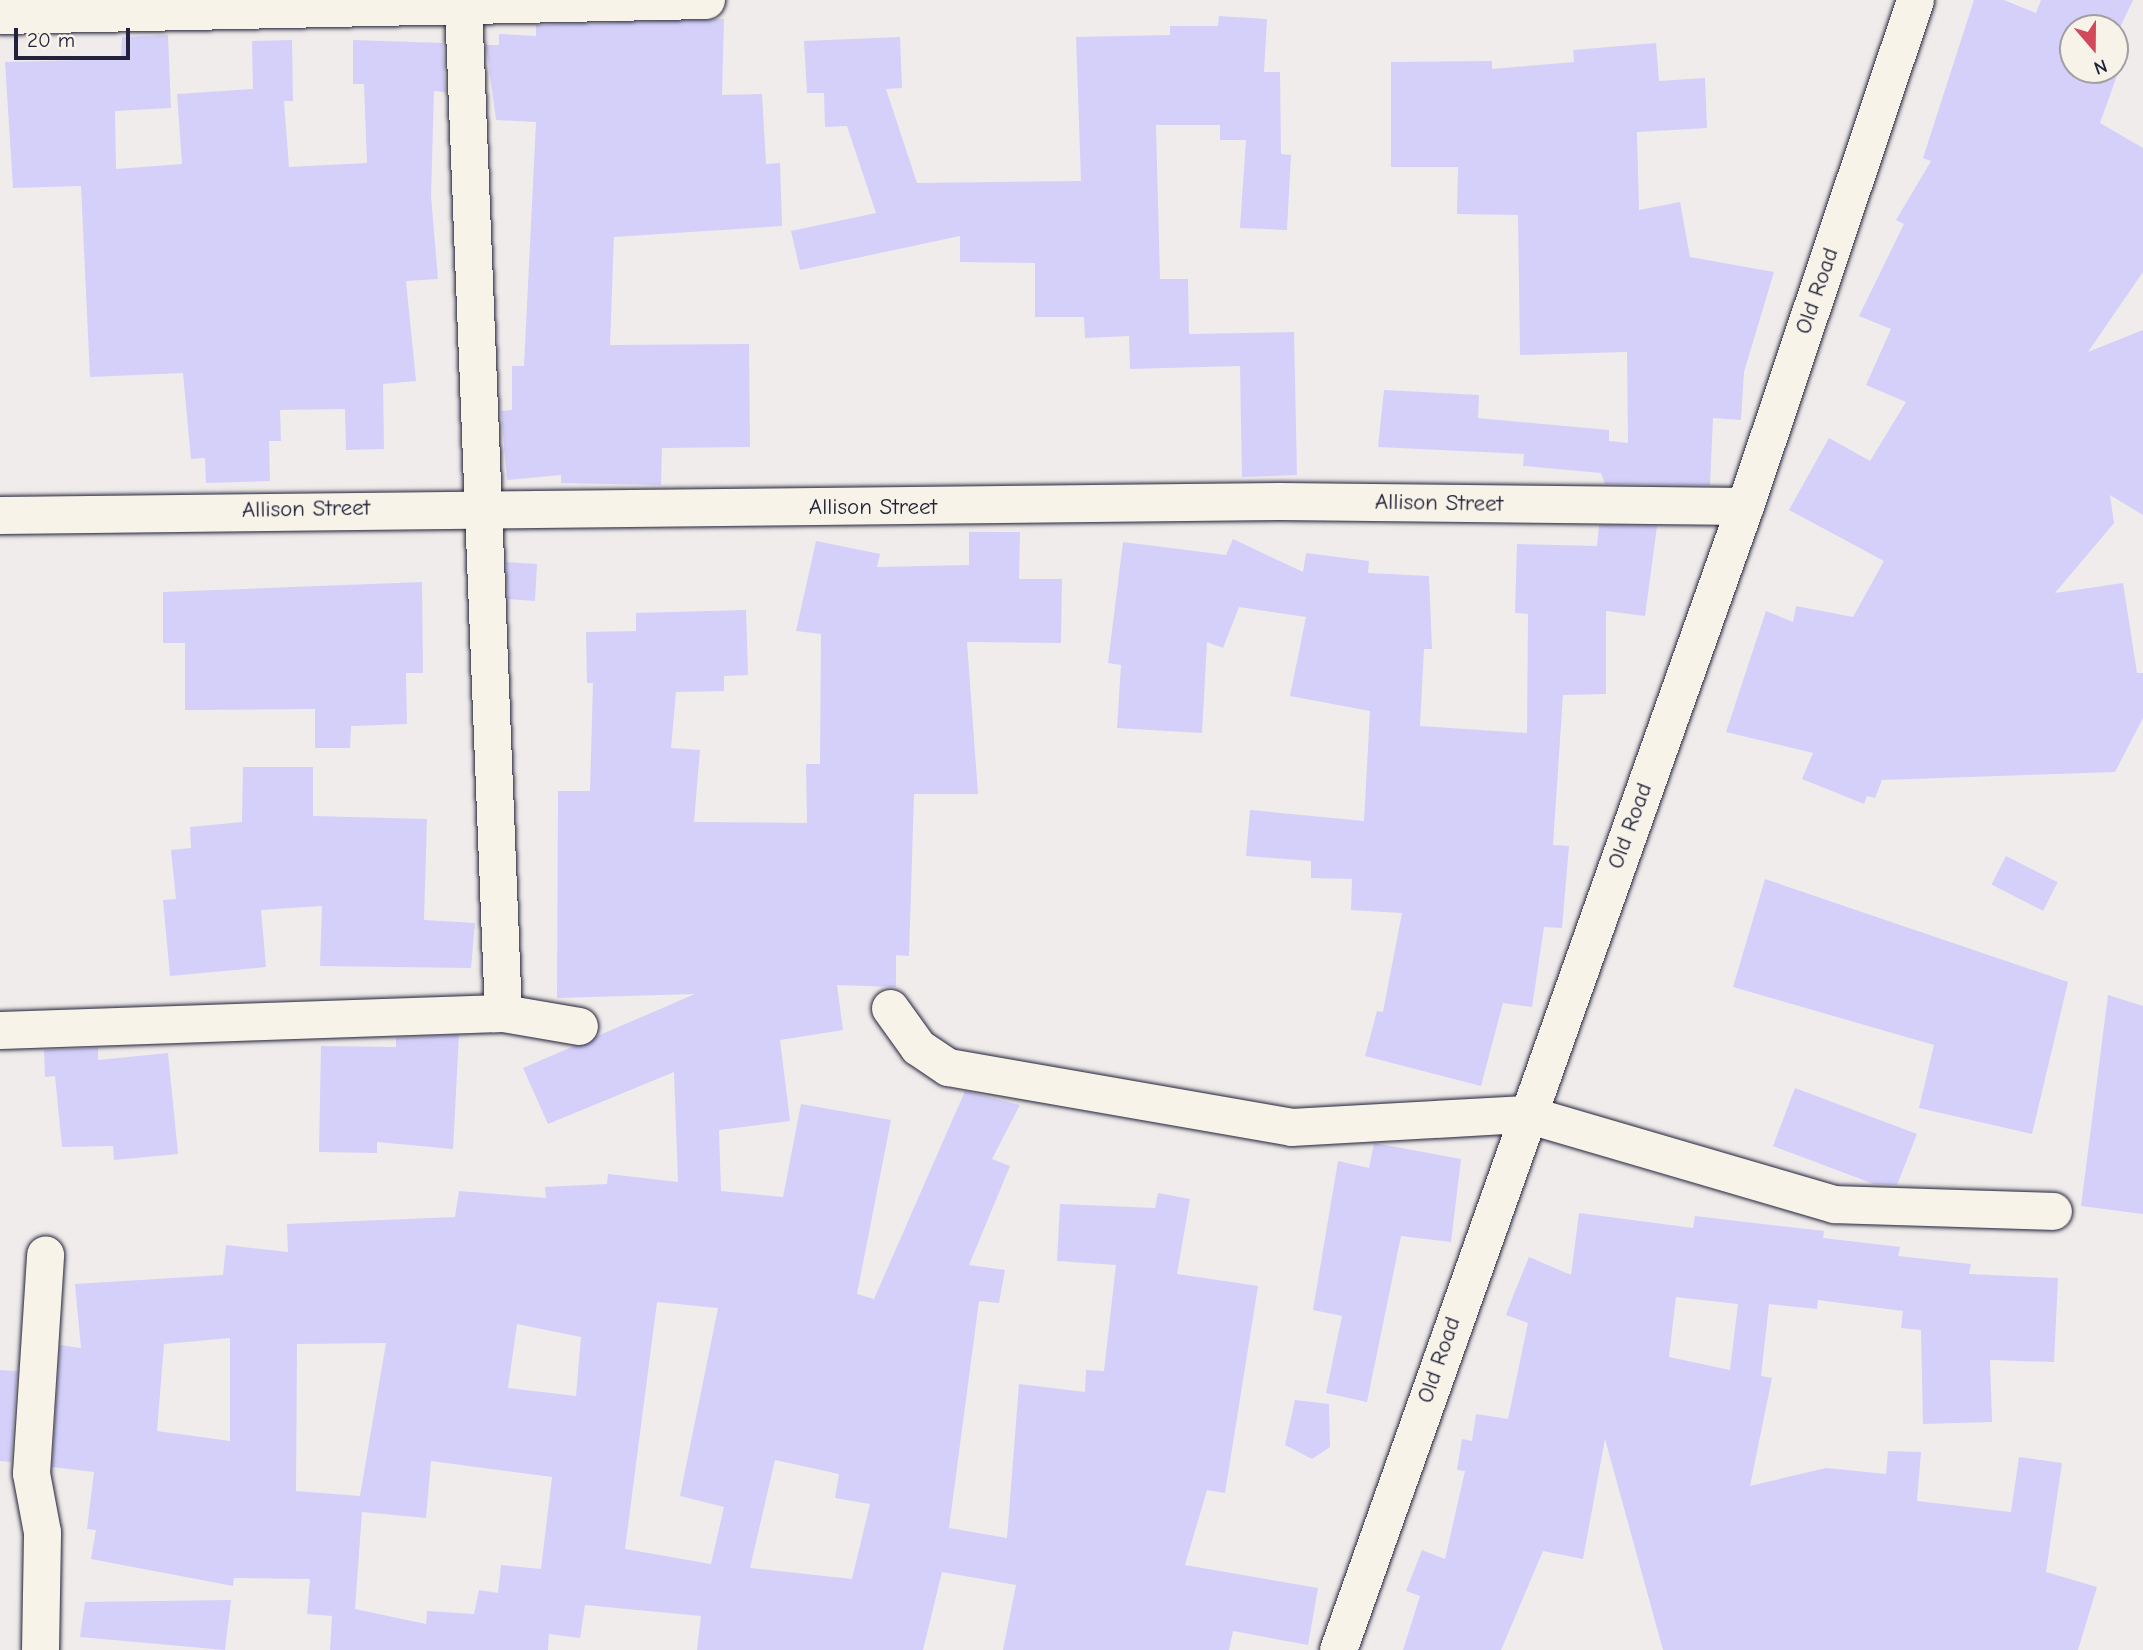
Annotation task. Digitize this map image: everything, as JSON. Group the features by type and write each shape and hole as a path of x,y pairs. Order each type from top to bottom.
{"street":[{"path":"0,15 706,0"},
{"name":"Old Road","path":"1338,1650 1526,1114 1745,506 1915,0"},
{"path":"463,5 478,505 503,1013"},
{"name":"Allison Street","path":"0,515 478,505 1279,501 1745,506"},
{"path":"890,1009 918,1047 948,1067 1292,1127 1526,1114 1834,1204 2053,1211"},
{"path":"0,1030 503,1013 579,1026"},
{"path":"40,1650 42,1532 31,1473 45,1254"}],"building":[{"path":"1974,0 2004,0 2036,13 2041,0 2133,0 2126,14 2059,14 2059,84 2114,84 2100,123 2143,148 2143,272 2088,352 2143,330 2143,515 2110,495 2114,523 2055,593 2123,583 2137,673 2143,673 2143,718 2115,772 1882,780 1875,798 1867,796 1864,804 1802,779 1813,753 1726,732 1766,611 1793,622 1796,606 1853,617 1884,561 1789,510 1829,438 1870,461 1906,402 1866,385 1891,329 1859,316 1904,224 1896,220 1931,161 1923,158"},
{"path":"1219,16 1267,19 1264,72 1280,72 1281,154 1291,155 1287,230 1240,228 1246,140 1220,140 1220,125 1156,125 1160,279 1188,279 1189,334 1294,332 1297,475 1242,477 1240,366 1130,369 1129,336 1085,338 1084,317 1035,317 1035,263 960,262 960,236 800,270 791,231 876,213 847,126 825,127 824,93 807,93 804,41 900,37 902,88 886,89 917,183 1081,181 1076,37 1170,35 1170,26 1218,26"},
{"path":"724,19 722,95 762,94 766,164 780,163 782,226 614,237 610,345 749,344 750,447 662,448 661,485 561,483 561,475 507,480 501,411 512,410 512,366 524,366 536,122 496,120 486,45 499,45 499,34 536,36 536,25"},
{"path":"168,35 171,108 115,111 116,169 182,164 177,94 253,89 252,41 292,40 293,101 284,101 289,167 367,163 364,84 353,84 353,40 443,43 445,92 434,91 431,196 438,279 406,281 416,381 383,384 384,449 346,450 345,409 280,410 281,441 269,441 270,481 206,483 205,458 191,459 183,373 90,377 81,186 13,188 5,62 121,59 122,37"},
{"path":"1656,43 1659,81 1705,78 1707,128 1637,132 1639,210 1680,202 1690,257 1774,272 1744,372 1741,420 1713,418 1710,485 1605,484 1601,473 1523,466 1524,454 1378,447 1384,390 1479,395 1478,418 1609,430 1609,441 1628,443 1627,352 1520,355 1518,215 1457,214 1458,167 1391,167 1391,62 1492,61 1492,69 1574,62 1573,50"},
{"path":"1599,525 1657,526 1645,616 1606,611 1606,694 1563,695 1553,845 1569,846 1562,928 1544,927 1532,1007 1503,1003 1481,1086 1365,1056 1377,1011 1383,1012 1402,913 1351,910 1352,879 1311,878 1311,861 1246,856 1250,810 1364,821 1370,711 1290,696 1306,617 1239,607 1223,648 1207,642 1202,733 1117,728 1121,665 1108,663 1123,542 1226,555 1233,539 1303,572 1306,553 1369,561 1368,573 1429,576 1432,649 1424,649 1420,726 1527,733 1528,614 1515,613 1517,544 1597,546"},
{"path":"969,532 1020,532 1019,579 1062,579 1061,643 967,642 978,794 914,794 909,956 896,955 896,987 837,985 843,1030 780,1040 790,1121 719,1130 721,1191 783,1197 801,1104 891,1120 857,1294 874,1299 965,1091 1020,1105 992,1159 1010,1166 969,1265 1005,1270 999,1303 979,1301 949,1528 1007,1538 1019,1384 1085,1392 1086,1370 1104,1371 1116,1265 1057,1261 1060,1204 1155,1208 1158,1193 1190,1199 1177,1274 1258,1286 1225,1493 1207,1490 1185,1565 1318,1588 1308,1645 1233,1631 1229,1650 1003,1650 1016,1585 942,1572 923,1650 697,1650 701,1616 585,1605 580,1638 549,1634 548,1650 330,1650 332,1616 307,1614 310,1579 234,1578 233,1586 91,1559 96,1530 87,1529 94,1472 52,1467 60,1345 81,1348 75,1284 223,1275 226,1245 288,1252 287,1224 455,1217 459,1191 546,1198 545,1187 607,1184 608,1174 678,1182 674,1072 548,1124 523,1068 695,994 557,998 558,791 590,791 593,683 587,683 586,632 636,631 636,613 746,610 748,675 724,676 724,691 676,692 671,748 700,750 694,822 807,823 806,764 820,764 821,634 796,631 816,541 880,554 877,567 969,565","holes":["657,1302 718,1308 680,1496 724,1507 711,1564 625,1549","517,1324 581,1337 576,1396 508,1388","230,1338 230,1441 157,1431 164,1344","386,1343 360,1496 296,1491 297,1344","775,1460 839,1474 835,1498 870,1504 852,1579 750,1568","431,1461 552,1477 541,1569 501,1565 498,1593 479,1590 474,1614 427,1611 426,1624 355,1609 362,1512 426,1518"]},
{"path":"506,562 537,564 535,601 508,599"},
{"path":"422,582 423,673 406,673 407,724 351,726 350,748 315,748 315,709 185,710 185,643 163,643 163,592"},
{"path":"243,767 313,767 313,816 427,819 424,920 475,923 471,968 320,966 322,906 261,910 266,967 170,976 163,900 176,899 171,850 191,848 190,827 242,822"},
{"path":"2006,856 2058,882 2043,911 1991,885"},
{"path":"1765,879 2068,982 2032,1134 1919,1108 1934,1045 1733,987"},
{"path":"2108,995 2143,1006 2143,1214 2081,1206"},
{"path":"459,1035 453,1149 377,1142 377,1153 319,1152 321,1046 396,1047 396,1038"},
{"path":"98,1048 98,1060 168,1053 178,1154 114,1160 113,1146 62,1147 55,1076 45,1077 44,1050"},
{"path":"1795,1088 1917,1134 1897,1185 1874,1184 1773,1146"},
{"path":"1374,1143 1461,1159 1451,1242 1401,1236 1367,1402 1326,1393 1342,1316 1313,1310 1338,1161 1369,1168"},
{"path":"1579,1213 1693,1228 1695,1216 1824,1231 1823,1238 1900,1247 1898,1256 1971,1264 1969,1274 2058,1278 2054,1362 1990,1360 1992,1422 1923,1424 1921,1330 1901,1328 1903,1311 1818,1300 1817,1309 1769,1304 1761,1376 1772,1378 1750,1486 1826,1468 1886,1474 1888,1451 1921,1452 1917,1501 2011,1512 2019,1457 2062,1463 2046,1572 2097,1587 2078,1650 1663,1650 1605,1439 1583,1559 1543,1551 1501,1650 1403,1650 1420,1596 1406,1591 1422,1550 1445,1559 1465,1471 1457,1470 1462,1439 1472,1441 1476,1414 1508,1419 1528,1323 1506,1315 1529,1257 1571,1275","holes":["1676,1297 1738,1304 1730,1370 1669,1357"]},
{"path":"0,1370 17,1371 11,1462 0,1461"},
{"path":"1295,1400 1329,1404 1330,1447 1312,1459 1285,1445"},
{"path":"231,1600 225,1650 80,1637 85,1602"}]}
